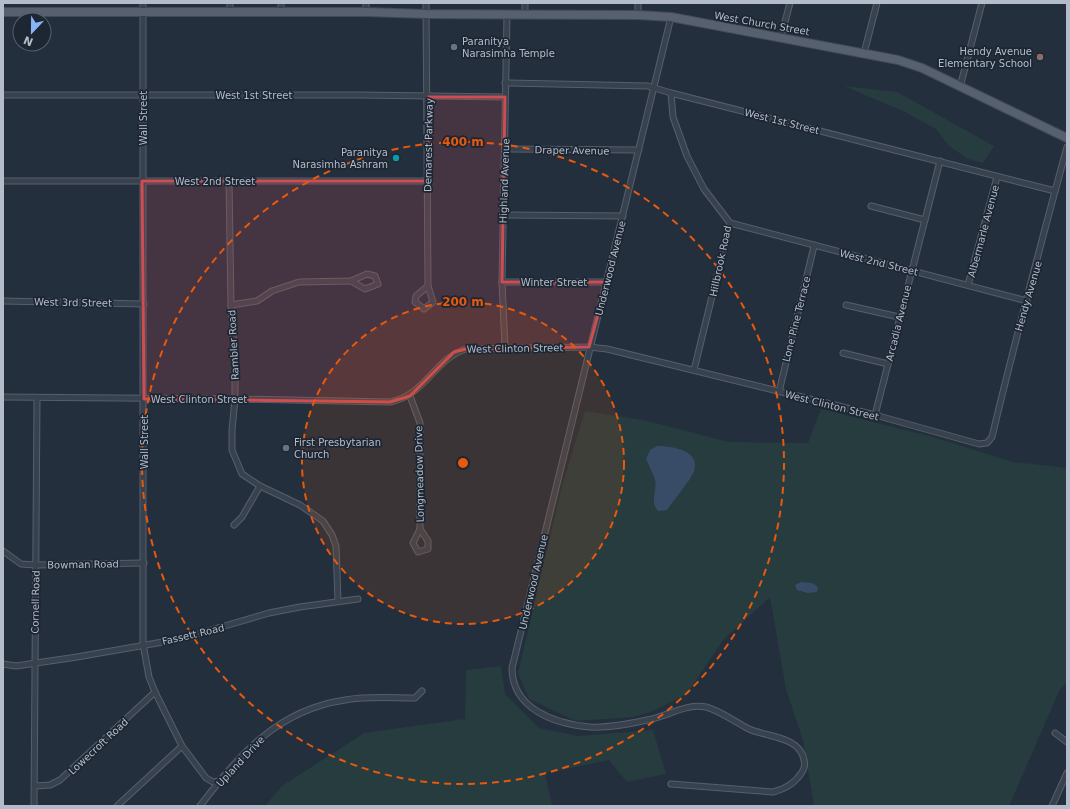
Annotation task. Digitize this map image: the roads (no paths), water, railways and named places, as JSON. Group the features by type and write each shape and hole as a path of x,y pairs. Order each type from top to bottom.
{"main road":[{"name":"West Church Street","path":"3,12 143,7 230,12 281,13 366,7 426,14 638,15 671,17 781,36 898,60 922,68 1067,138"}],"street":[{"path":"230,3 230,12"},
{"path":"281,3 281,13"},
{"name":"Demarest Parkway","path":"426,3 428,97 428,286"},
{"path":"525,14 526,3"},
{"path":"638,3 638,15"},
{"path":"781,36 790,3"},
{"path":"864,53 877,3"},
{"path":"960,87 982,3"},
{"name":"Wall Street","path":"143,7 143,644 149,677 154,692 182,746 206,778 213,782 219,781"},
{"name":"Highland Avenue","path":"504,347 502,282 506,14"},
{"name":"Underwood Avenue","path":"671,17 607,282 589,347 512,668 512,678 515,688 529,706 542,714 562,722 586,726 606,726 647,720 696,706 706,707 750,730 783,739 794,745 803,757 805,766 802,772 783,789 773,792 671,784"},
{"name":"West 1st Street","path":"505,83 654,87 671,94 1055,191"},
{"name":"Hillbrook Road","path":"671,94 673,118 688,156 704,189 730,223 694,370"},
{"name":"West 1st Street","path":"3,95 360,95 505,97"},
{"name":"Hendy Avenue","path":"987,443 992,437 1017,332 1027,301 1067,147"},
{"name":"Draper Avenue","path":"505,149 639,150"},
{"name":"Arcadia Avenue","path":"875,415 940,161"},
{"name":"Albermarle Avenue","path":"968,285 997,177"},
{"name":"West 2nd Street","path":"3,181 427,181"},
{"name":"Rambler Road","path":"229,181 231,305 235,362 235,399 232,450 242,474 260,486 300,505 323,520 332,535 336,546 338,601"},
{"path":"871,206 925,220"},
{"path":"503,215 623,216"},
{"name":"West 2nd Street","path":"730,223 1027,301"},
{"name":"Lone Pine Terrace","path":"779,392 814,246"},
{"path":"231,305 257,301 272,291 299,282 351,281 367,274 375,276 378,284 365,289 351,281"},
{"name":"Winter Street","path":"502,282 607,282"},
{"name":"West 3rd Street","path":"3,301 144,304"},
{"path":"846,305 899,317"},
{"name":"West Clinton Street","path":"3,397 390,402 410,396 427,382 442,363 454,352 470,348 589,347 607,349 875,415 979,444 987,443"},
{"path":"843,353 888,364"},
{"name":"Longmeadow Drive","path":"410,396 420,424 420,529"},
{"name":"Cornell Road","path":"34,806 37,398"},
{"path":"234,525 242,517 260,486"},
{"name":"Bowman Road","path":"3,551 21,564 144,563"},
{"name":"Fassett Road","path":"3,664 16,666 180,639 269,613 358,599"},
{"name":"Upland Drive","path":"200,806 219,781 250,746 264,734 294,715 310,708 344,700 415,698 422,691"},
{"name":"Lowecroft Road","path":"35,786 50,785 60,780 154,692"},
{"path":"1055,733 1067,742"},
{"path":"117,806 182,746"},
{"path":"1052,806 1067,773"}],"water":[{"path":"657,446 677,448 689,454 693,458 695,464 694,471 686,485 667,510 658,511 654,503 656,484 646,459 650,450"},
{"path":"801,582 812,583 818,587 817,592 808,593 797,590 795,585"}],"place":[{"name":"Paranitya Narasimha Temple","path":"454,47"},
{"name":"Hendy Avenue Elementary School","path":"1040,57"},
{"name":"Paranitya Narasimha Ashram","path":"396,158"},
{"name":"First Presbytarian Church","path":"286,448"}]}
